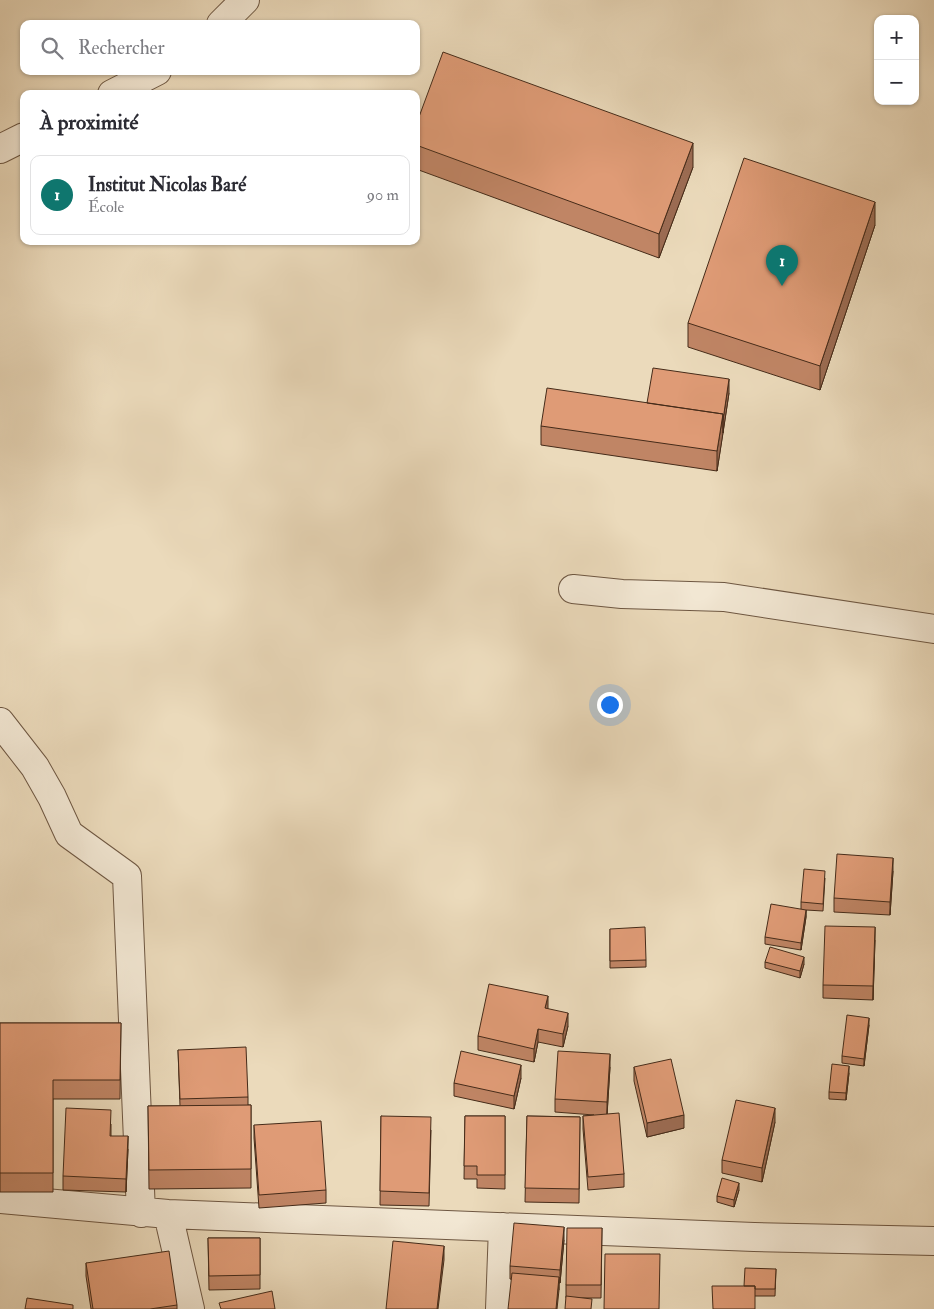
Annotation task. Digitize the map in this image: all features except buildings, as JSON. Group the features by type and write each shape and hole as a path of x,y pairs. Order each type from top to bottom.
{"street":[{"path":"225,20 245,0"},
{"path":"120,90 149,75"},
{"path":"0,149 20,140"},
{"path":"573,589 622,594 724,597 934,629"},
{"path":"0,722 35,767 69,834 127,876 142,1212"},
{"path":"0,1199 168,1214 754,1237 934,1241"},
{"path":"168,1214 190,1309"},
{"path":"500,1309 503,1227"}],"place":[{"name":"Institut Nicolas Baré","path":"782,286"}]}
